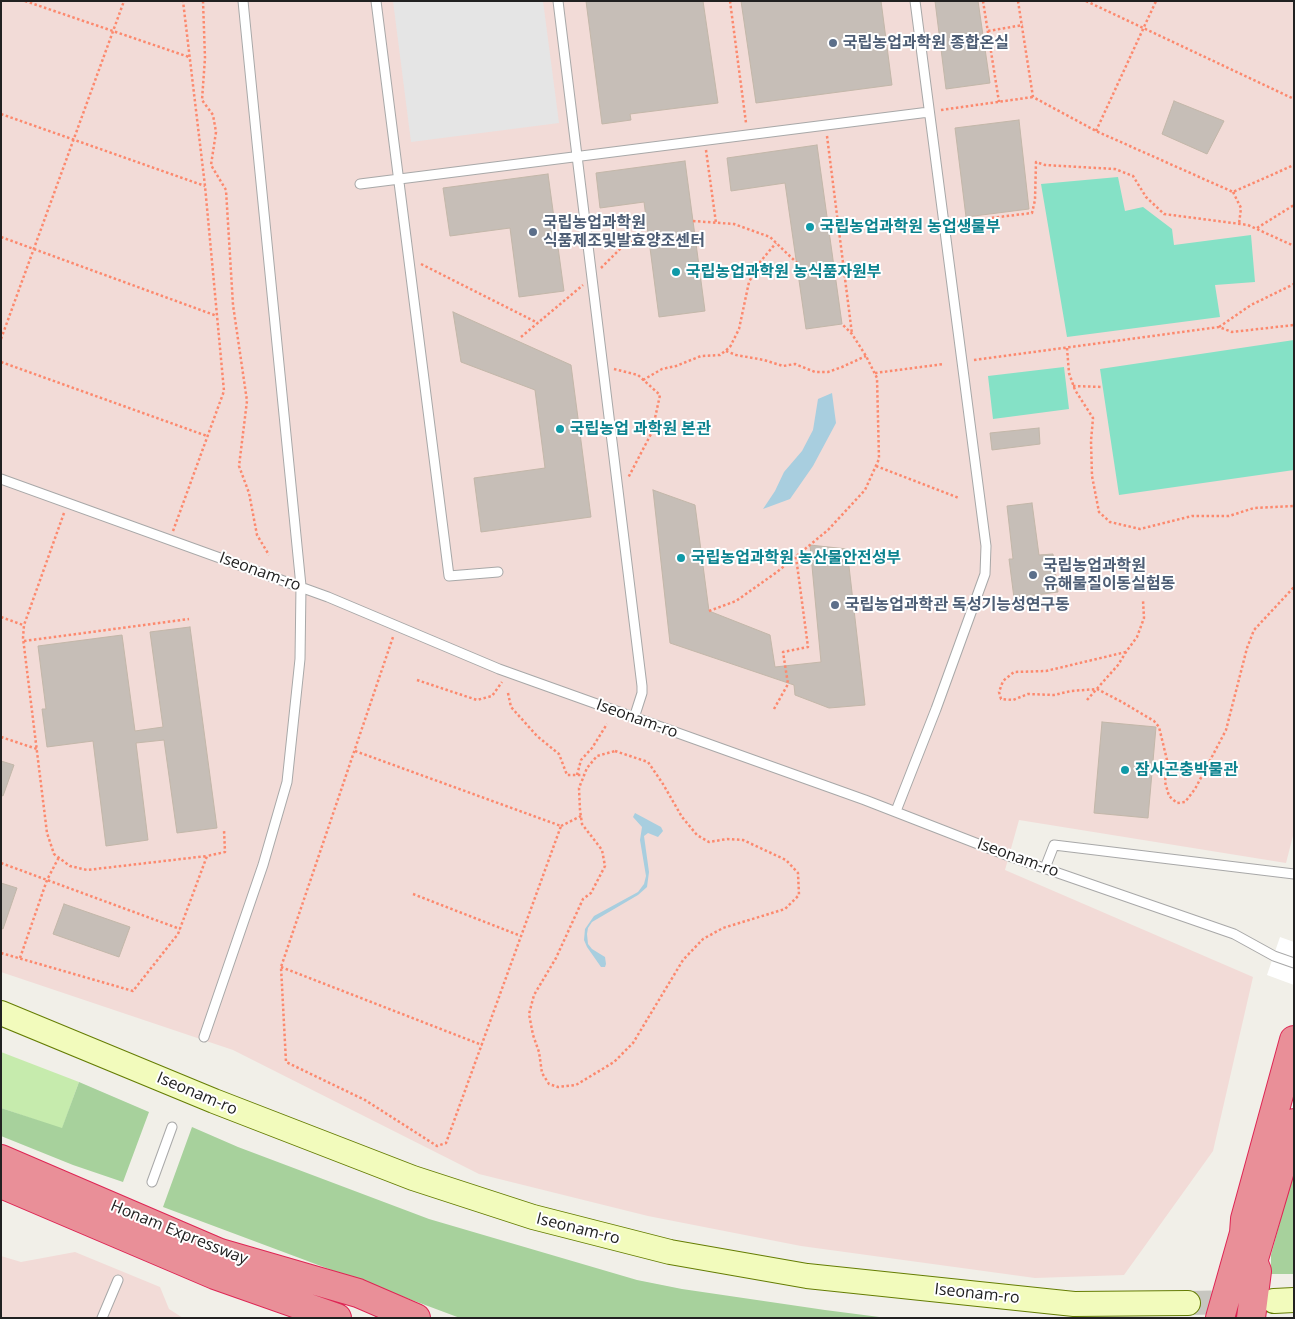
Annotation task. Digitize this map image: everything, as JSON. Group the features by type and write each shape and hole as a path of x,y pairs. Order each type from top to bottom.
{"highway":[{"path":"1220,1318 1294,1040"},
{"path":"1234,1318 1294,1123"},
{"name":"Honam Expressway","path":"1,1159 220,1253 358,1293 416,1318"},
{"name":"Honam Expressway","path":"1,1184 215,1276 337,1318"},
{"path":"1196,1310 1209,1310 1234,1235 1245,1219"},
{"path":"1251,1318 1257,1271 1253,1261"}],"main road":[{"name":"Iseonam-ro","path":"1,1013 214,1102 413,1178 533,1218 670,1252 807,1276 1074,1304 1196,1310"}],"lane":[{"path":"204,1037 288,782 300,659 301,586 243,1"},
{"path":"376,1 449,576 498,572"},
{"path":"558,1 642,686 642,693 634,718"},
{"path":"896,811 936,709 985,574 986,546 915,1"},
{"path":"360,184 929,112"},
{"name":"Iseonam-ro","path":"1,479 301,586 508,672 896,811 1009,856 1234,934 1274,956 1294,963"},
{"path":"1045,868 1054,845 1294,874"},
{"path":"152,1182 172,1127"},
{"path":"102,1318 118,1280"}],"path":[{"path":"25,1 190,57"},
{"path":"1,338 124,1"},
{"path":"170,540 224,391 205,186 183,1"},
{"path":"203,1 205,58 202,100 214,115 216,132 211,165 226,190 233,305 247,401 238,466 249,493 257,535 269,556"},
{"path":"730,1 748,135"},
{"path":"984,1 999,102"},
{"path":"1018,1 1033,97"},
{"path":"1086,1 1294,99"},
{"path":"1096,131 1156,1"},
{"path":"988,31 1023,25"},
{"path":"929,112 1033,97 1096,131 1232,192 1241,208 1239,224"},
{"path":"1,114 205,186"},
{"path":"826,125 852,334"},
{"path":"705,140 716,222"},
{"path":"957,222 1032,213 1035,200 1036,162 1045,165 1115,168 1133,176 1146,197 1164,214 1248,225 1294,246"},
{"path":"1232,192 1294,164"},
{"path":"1256,228 1294,205"},
{"path":"692,221 734,224 770,237 797,263"},
{"path":"521,337 592,277 623,246 648,234"},
{"path":"1,237 217,316"},
{"path":"643,380 662,369 676,366 701,356 720,355 730,348 739,329 750,282 760,262 776,243"},
{"path":"408,258 538,323"},
{"path":"1218,328 1251,305 1294,284"},
{"path":"709,610 736,601 796,557 828,530 865,490 879,459 877,378 852,334 842,324"},
{"path":"974,360 1218,328 1232,332 1294,325"},
{"path":"1066,348 1069,373 1073,386 1093,418 1091,441 1092,476 1099,512 1110,522 1140,528 1192,516 1229,516 1254,508 1294,506"},
{"path":"726,351 783,366 795,364 815,372 828,372 866,356"},
{"path":"1,362 207,437"},
{"path":"875,374 944,364"},
{"path":"603,366 638,375 660,395 652,432 619,496"},
{"path":"1073,386 1103,388"},
{"path":"876,466 959,498"},
{"path":"67,503 24,625 24,641 47,833 54,854 70,866 87,870 207,856 225,852 224,830"},
{"path":"774,709 788,684 783,652 808,647 796,557"},
{"path":"1126,652 1046,671 1014,672 1003,681 999,692 1001,699 1014,700 1028,694 1054,695 1071,691 1097,689 1122,702 1154,721 1159,727 1167,760 1165,782 1169,796 1177,803 1185,802 1195,789 1226,730 1247,648 1254,630 1294,588"},
{"path":"1087,700 1118,665 1137,637 1144,618 1143,600"},
{"path":"1,617 24,625"},
{"path":"24,641 188,619"},
{"path":"396,626 281,967 286,1062 366,1100 437,1146 446,1143 561,826 580,816"},
{"path":"417,680 476,700 492,696 508,672"},
{"path":"508,693 511,707 537,736 558,754 567,775 584,775"},
{"path":"577,775 581,760 592,748 607,724"},
{"path":"1,737 37,749"},
{"path":"355,750 561,826"},
{"path":"614,751 648,762 682,817 697,834 710,842 727,839 743,840 786,860 798,873 799,895 785,909 723,928 702,939 682,960 633,1043 614,1062 576,1086 558,1087 549,1084 542,1073 539,1052 532,1035 529,1014 534,996 556,958 583,899 591,893 605,866 602,850 582,824 580,816 580,788 584,775 596,756 614,751"},
{"path":"1,953 133,991 178,934 207,856"},
{"path":"20,958 47,880 59,857"},
{"path":"1,863 180,929"},
{"path":"413,894 521,936"},
{"path":"281,967 482,1045"}],"shaded area":[{"path":"1,1 1294,1 1294,832 1286,863 1019,820 1005,870 1253,977 1213,1151 1124,1275 1035,1278 801,1246 648,1216 479,1174 233,1050 1,972"},
{"path":"393,1 543,1 559,123 411,142"},
{"path":"75,1252 160,1287 169,1309 183,1318 1,1318 1,1256 21,1262"}],"green space":[{"path":"1118,177 1125,211 1143,207 1172,229 1174,245 1251,235 1255,282 1215,285 1220,317 1067,337 1041,184"},
{"path":"1294,340 1294,470 1119,495 1100,369"},
{"path":"1064,367 1069,409 993,419 988,376"},
{"path":"1,1052 79,1082 62,1129 1,1108"},
{"path":"79,1082 149,1112 123,1182 73,1165 1,1136 1,1108 62,1128"},
{"path":"192,1127 238,1147 429,1219 637,1280 682,1289 887,1318 460,1318 163,1207"},
{"path":"1294,1170 1294,1274 1271,1274 1271,1255"}],"water":[{"path":"832,393 836,423 813,466 790,499 763,509 775,491 784,472 802,451 813,430 818,399"},
{"path":"635,813 661,827 663,831 658,837 648,833 644,836 649,872 647,887 638,895 592,922 588,928 588,944 592,949 605,957 605,967 601,967 584,940 585,929 594,916 638,892 644,884 646,876 640,840 642,827 633,817"}],"pier":[{"path":"1280,937 1294,942 1294,985 1267,975"}],"building":[{"path":"586,1 703,1 718,103 630,114 631,120 602,124"},
{"name":"국립농업과학원 종합온실","path":"741,1 881,1 892,85 756,103"},
{"path":"935,1 978,1 990,83 946,89"},
{"path":"1174,101 1224,121 1207,154 1162,134"},
{"path":"1019,120 1029,209 966,217 955,128"},
{"name":"국립농업과학원 농업생물부","path":"817,145 842,324 806,329 785,183 731,191 727,158"},
{"name":"국립농업과학원 농식품자원부","path":"685,161 705,311 659,317 644,202 600,208 596,173"},
{"name":"국립농업과학원 식품제조및발효양조센터","path":"548,174 564,291 519,297 510,228 450,236 443,188"},
{"name":"국립농업 과학원 본관","path":"453,312 571,365 591,517 481,532 474,478 545,468 535,390 461,362"},
{"path":"1039,428 1040,444 992,450 990,433"},
{"path":"653,490 695,505 709,611 770,635 775,667 821,662 810,545 847,549 865,705 829,708 795,695 794,685 670,643"},
{"path":"1032,503 1039,555 1053,554 1058,592 1014,598 1009,559 1013,559 1007,506"},
{"path":"190,627 217,828 177,833 164,740 136,743 148,840 106,846 93,741 47,747 42,709 46,709 38,646 122,635 135,731 163,727 150,632"},
{"name":"잠사곤충박물관","path":"1102,722 1156,727 1148,818 1094,813"},
{"path":"1,761 14,765 3,796 1,795"},
{"path":"1,883 17,888 3,929 1,928"},
{"path":"64,904 130,927 119,957 53,934"}],"tunnel":[{"path":"1188,1303 1272,1301"}],"place":[{"name":"국립농업과학원 종합온실","path":"833,43"},
{"name":"국립농업과학원 농업생물부","path":"810,227"},
{"name":"국립농업과학원 식품제조및발효양조센터","path":"533,232"},
{"name":"국립농업과학원 농식품자원부","path":"676,272"},
{"name":"국립농업 과학원 본관","path":"560,429"},
{"name":"국립농업과학원 농산물안전성부","path":"681,558"},
{"name":"국립농업과학원 유해물질이동실험동","path":"1033,575"},
{"name":"국립농업과학관 독성기능성연구동","path":"835,605"},
{"name":"잠사곤충박물관","path":"1125,770"}]}
